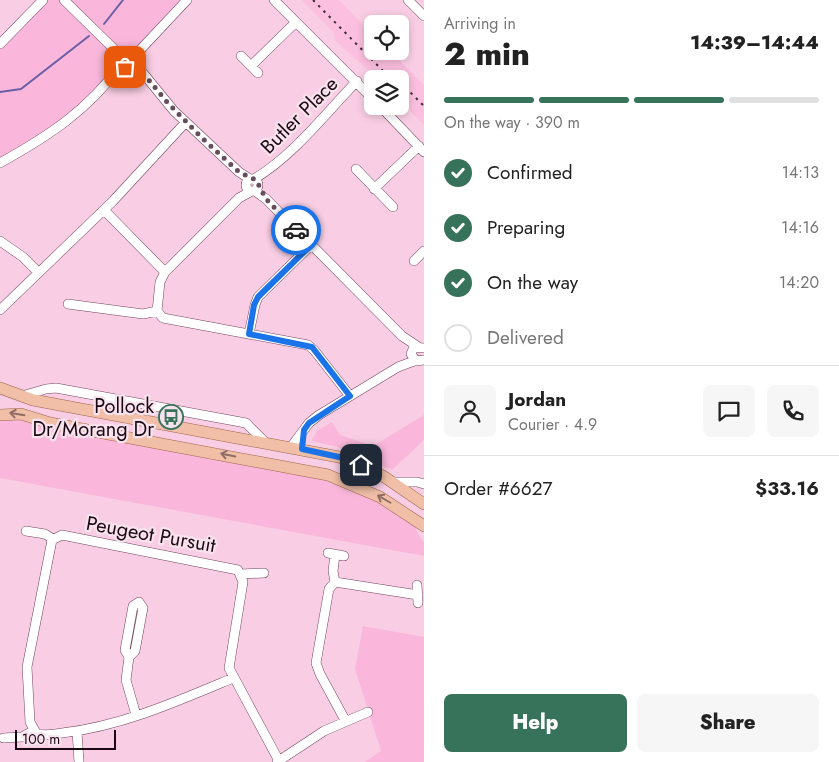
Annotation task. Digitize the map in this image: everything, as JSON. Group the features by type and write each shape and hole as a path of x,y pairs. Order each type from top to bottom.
{"main road":[{"path":"0,388 22,396 339,457 394,482 424,504"},
{"path":"0,415 21,414 50,423 328,475 380,496 424,526"}],"street":[{"path":"0,163 57,130 141,49 187,0"},
{"path":"274,0 364,89"},
{"path":"408,0 424,16"},
{"path":"0,44 43,1"},
{"path":"67,1 402,336 418,356 319,415 304,430 297,448"},
{"path":"251,66 296,22"},
{"path":"241,56 258,73"},
{"name":"Butler Place","path":"165,272 300,140 357,81"},
{"path":"374,189 421,149 389,115"},
{"path":"0,310 104,210 188,124"},
{"path":"356,169 392,206"},
{"path":"104,210 165,272 160,282 157,311 163,318 312,347 350,396"},
{"path":"0,241 23,256 38,272"},
{"path":"249,334 254,305 258,297 311,245"},
{"path":"414,261 423,253"},
{"path":"68,304 143,314 157,311"},
{"path":"394,482 424,484"},
{"name":"Peugeot Pursuit","path":"26,531 44,534 53,539 62,535 222,565 235,568 241,574 264,573"},
{"path":"53,539 49,546 27,667 30,722 33,731 40,735 77,731 136,716 233,678"},
{"path":"335,582 333,571 336,554"},
{"path":"241,574 243,582 228,661 233,678 278,762 324,731 345,720 368,712"},
{"path":"335,582 408,594 418,599 417,585"},
{"path":"335,582 329,589 316,663 345,720"},
{"path":"129,657 134,653 140,625 143,608 139,602 134,604 132,609 125,650 129,657 126,680 136,716"},
{"path":"3,738 22,736 33,731"},
{"path":"77,731 79,762"}],"shaded area":[{"path":"47,0 60,0 119,61 115,71 45,135 0,160 0,47"},
{"path":"70,0 184,0 139,47 128,52 116,46"},
{"path":"302,0 339,0 364,26 364,60 399,60 409,70 368,70 336,41 333,32"},
{"path":"409,70 424,85 424,125 409,110"},
{"path":"424,415 424,440 392,470 338,447 311,441 317,431 332,422 340,435 373,446"},
{"path":"15,418 39,426 307,476 334,484 379,501 404,517 414,526 424,542 424,556 0,478 0,420"},
{"path":"363,626 424,637 424,762 365,762 381,751 355,669"}],"waterway":[{"path":"104,24 123,0"},
{"path":"0,92 21,89 89,36"}],"railway":[{"path":"313,0 382,70"},
{"path":"409,91 424,106"}],"way so far":[{"path":"125,67 131,67 134,62 142,75 174,111 239,172 250,179 256,180 258,188 266,199 296,230"}],"place":[{"name":"Pollock Dr/Morang Dr","path":"171,417"}],"route":[{"path":"296,230 311,245 258,297 254,305 249,334 312,347 350,396 309,423 304,430 302,449 339,457 361,465"}]}
